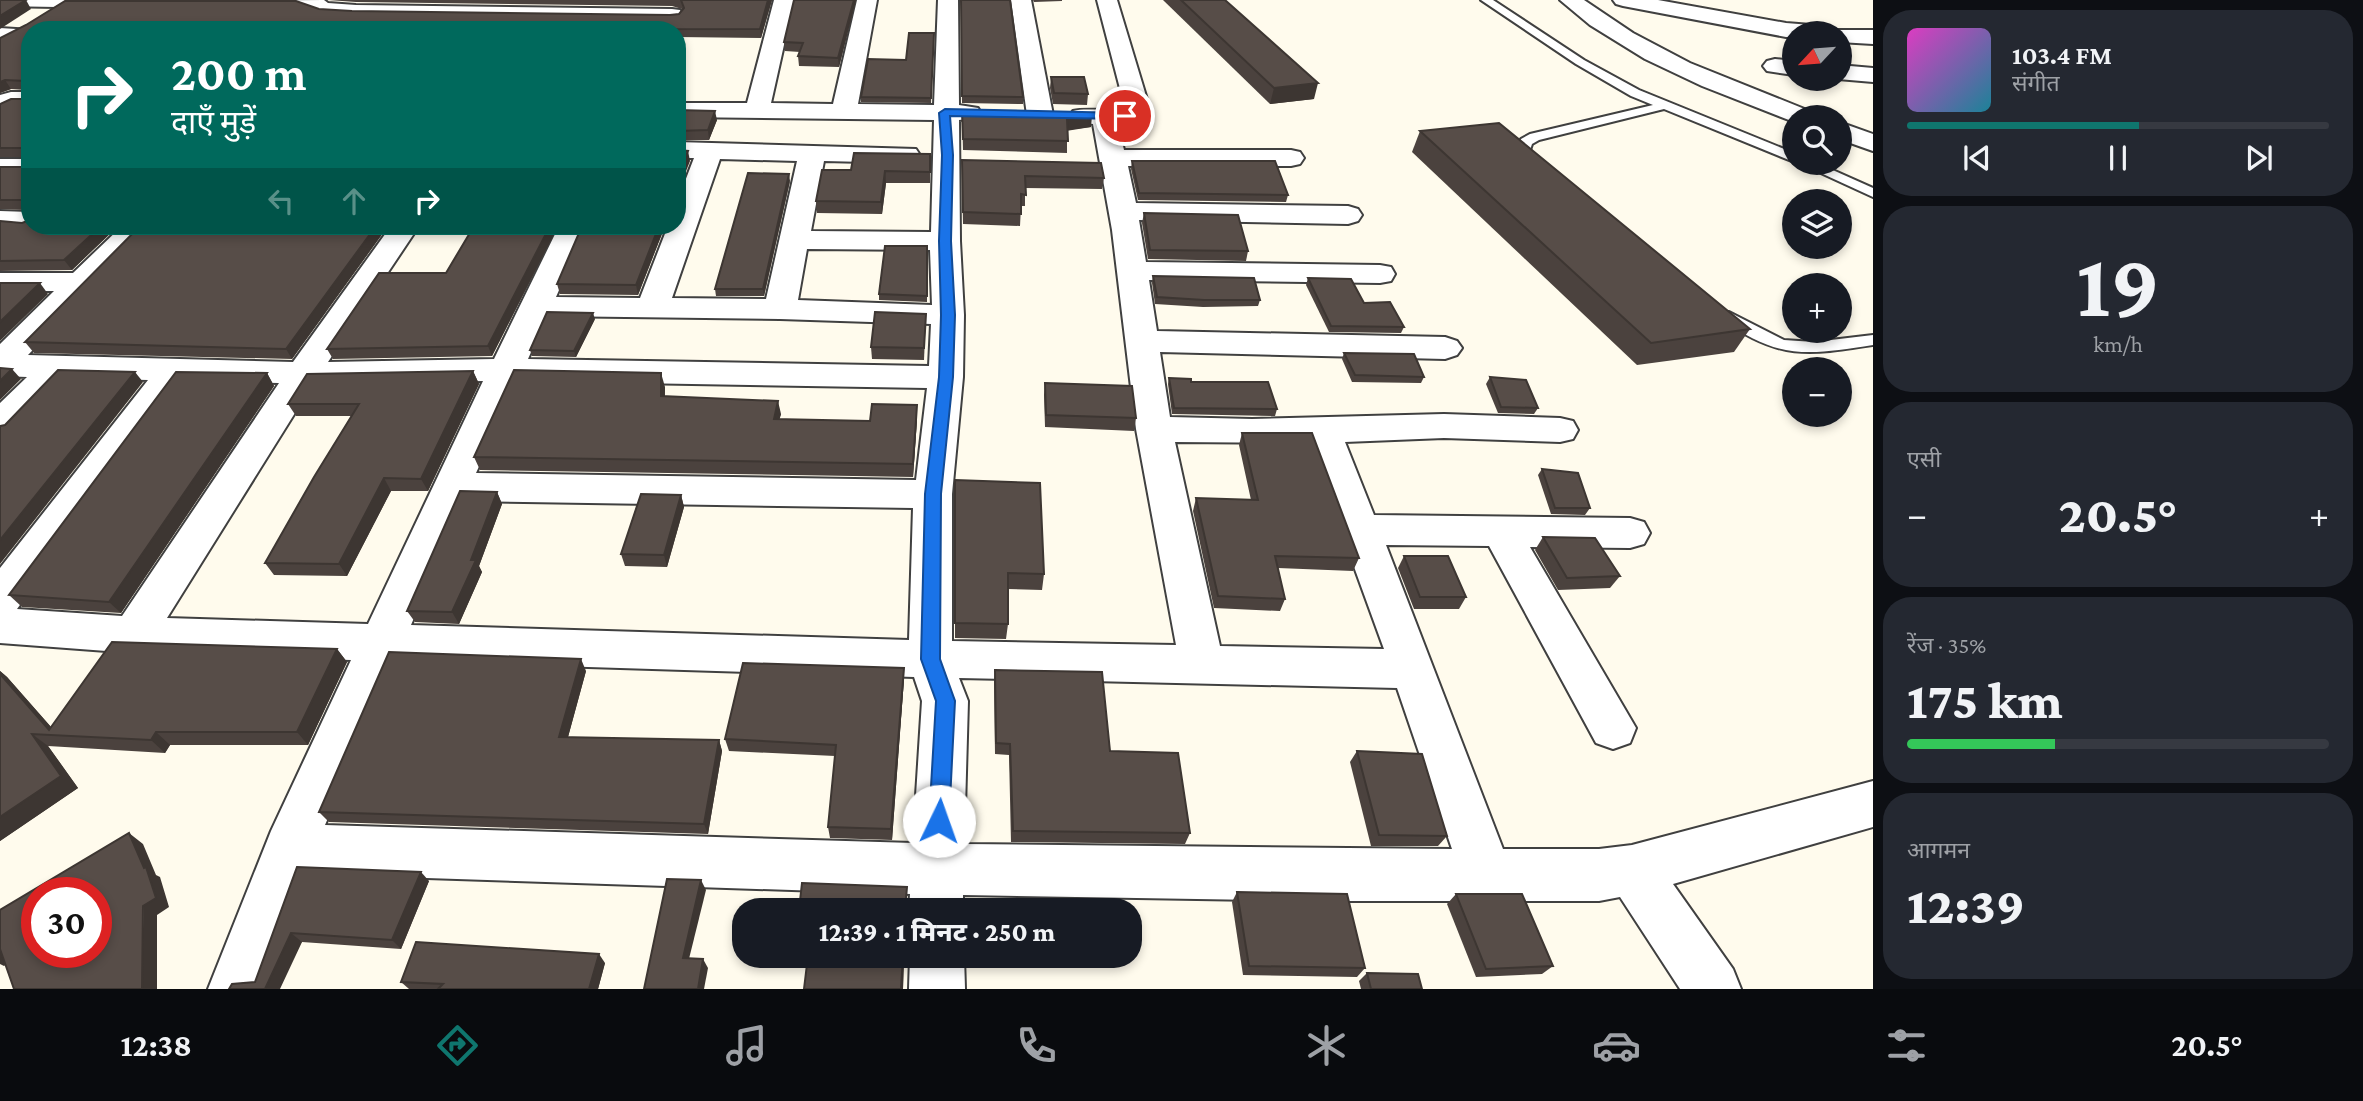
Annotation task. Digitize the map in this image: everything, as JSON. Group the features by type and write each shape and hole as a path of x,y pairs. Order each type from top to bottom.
{"street":[{"path":"757,111 784,0"},
{"path":"844,112 867,0"},
{"path":"936,890 946,701 930,659 933,494 946,377 948,315 945,241 957,159 945,113 948,0"},
{"path":"1021,0 1040,115"},
{"path":"686,110 1125,116 1137,106 1107,0"},
{"path":"1570,0 1655,57 1734,93 1782,110"},
{"path":"1623,0 1782,29"},
{"path":"0,1 128,2"},
{"path":"34,21 63,1"},
{"path":"194,1 300,1 315,3 323,9 356,11 593,7 672,15"},
{"path":"1852,35 1873,37"},
{"path":"1852,73 1873,75"},
{"path":"0,107 11,99 21,99"},
{"path":"1104,116 1104,162 1123,211 1154,429 1201,663"},
{"path":"1852,135 1873,143"},
{"path":"686,150 957,159"},
{"path":"686,216 710,151"},
{"path":"780,309 812,153"},
{"path":"1104,162 1291,158"},
{"path":"0,167 21,167"},
{"path":"1123,211 1348,215"},
{"path":"0,220 21,221"},
{"path":"0,364 129,235"},
{"path":"133,635 303,373 399,235"},
{"path":"236,989 289,849 451,487 569,235"},
{"path":"652,309 679,235"},
{"path":"794,240 945,241"},
{"path":"1133,271 1380,274"},
{"path":"0,282 82,282"},
{"path":"537,306 780,309 948,315"},
{"path":"1142,341 1445,348"},
{"path":"0,364 303,373 507,370 946,377"},
{"path":"0,425 57,366"},
{"path":"0,599 175,368"},
{"path":"1154,429 1252,432 1444,426 1560,430"},
{"path":"1322,430 1413,669 1487,875"},
{"path":"451,487 933,494"},
{"path":"1361,530 1630,533"},
{"path":"1500,531 1613,729"},
{"path":"0,625 133,635 930,659 1413,669"},
{"path":"289,849 936,890 1487,875 1599,875 1632,870 1873,804"},
{"path":"1632,870 1713,989"},
{"path":"937,968 937,989"}],"lane":[{"path":"1486,0 1580,62 1663,106 1782,153"},
{"path":"1544,175 1527,158 1524,150 1526,142 1548,132 1663,106"},
{"path":"1833,175 1873,193"},
{"path":"1721,312 1757,337 1791,349 1873,340"}],"building":[{"path":"0,0 26,0 0,16"},
{"path":"681,0 768,0 760,29 686,29 686,21 32,21 65,1 296,1 319,9 352,11 670,15 679,14 684,8"},
{"path":"794,0 854,0 838,58 798,56 803,43 784,42"},
{"path":"961,0 1010,0 1023,97 962,96"},
{"path":"1181,0 1225,0 1318,83 1274,88"},
{"path":"21,28 21,81 0,82 0,38"},
{"path":"909,33 934,33 931,98 861,97 868,59 906,60"},
{"path":"1051,77 1084,77 1088,94 1054,93"},
{"path":"11,99 21,99 21,148 0,148 0,104"},
{"path":"686,110 715,111 708,130 686,131"},
{"path":"962,112 1092,116 1067,119 1068,141 963,139"},
{"path":"1499,123 1750,329 1651,343 1420,131"},
{"path":"854,153 930,154 930,172 885,171 881,202 816,201 822,170 851,170"},
{"path":"962,160 1101,163 1104,178 1025,176 1026,195 1021,194 1021,214 963,212"},
{"path":"1132,161 1275,161 1288,195 1139,193"},
{"path":"0,167 21,167 21,200 0,200"},
{"path":"748,173 789,174 763,289 715,289"},
{"path":"1144,213 1238,215 1248,251 1150,250"},
{"path":"0,221 21,223 21,235 91,235 64,260 0,261"},
{"path":"131,235 369,235 286,349 25,342"},
{"path":"469,235 545,235 488,346 327,349 379,273 446,273"},
{"path":"578,235 655,235 636,285 557,284"},
{"path":"885,246 927,246 927,296 879,294"},
{"path":"1153,276 1254,278 1260,300 1157,297"},
{"path":"1308,278 1351,279 1364,303 1390,302 1404,327 1331,326"},
{"path":"0,283 40,283 0,322"},
{"path":"547,312 593,313 574,351 530,350"},
{"path":"875,312 926,314 924,348 871,347"},
{"path":"1344,353 1414,354 1424,377 1355,375"},
{"path":"0,368 12,369 0,381"},
{"path":"58,370 135,372 0,540 0,426 5,425"},
{"path":"514,370 661,373 661,396 778,401 774,419 870,421 872,404 917,405 913,464 474,457"},
{"path":"473,371 421,479 384,478 339,564 265,563 359,404 288,404 307,374"},
{"path":"176,372 267,373 109,602 9,595"},
{"path":"1490,377 1526,380 1538,408 1501,407"},
{"path":"1169,378 1191,379 1191,382 1268,382 1277,409 1174,408"},
{"path":"1045,383 1132,386 1136,418 1046,415"},
{"path":"1242,433 1312,433 1359,558 1275,556 1285,599 1218,596 1196,498 1258,500"},
{"path":"1542,469 1578,473 1590,508 1555,508"},
{"path":"955,480 1040,483 1044,574 1008,573 1008,624 955,623"},
{"path":"460,491 497,492 471,560 476,560 452,612 407,611"},
{"path":"641,494 681,495 664,555 621,554"},
{"path":"1543,537 1595,538 1620,576 1567,578"},
{"path":"1404,556 1448,556 1466,597 1420,597"},
{"path":"112,642 337,649 297,732 156,732 151,740 32,734 61,776 0,817 0,674 49,730"},
{"path":"389,652 581,659 559,737 719,740 704,824 319,812"},
{"path":"743,663 904,668 891,829 828,827 836,745 725,739"},
{"path":"995,670 1102,672 1110,751 1178,753 1190,833 1013,831 1010,744 996,743"},
{"path":"1357,751 1422,754 1447,836 1379,835"},
{"path":"129,833 144,868 146,867 156,898 143,906 142,989 14,989 0,949 0,910 21,897 21,968 112,968 112,877 55,877"},
{"path":"297,867 421,872 392,940 291,933 265,989 229,989 232,984 255,982"},
{"path":"667,879 701,880 683,958 703,959 698,989 644,989"},
{"path":"802,883 907,887 906,898 800,898"},
{"path":"1237,892 1347,894 1365,968 1249,966"},
{"path":"1456,894 1522,894 1553,966 1486,969"},
{"path":"416,942 599,954 589,989 438,989 443,984 401,982"},
{"path":"807,968 902,968 901,989 804,989"},
{"path":"1367,973 1418,974 1422,989 1371,989"}],"route":[{"path":"939,821 946,701 930,659 933,494 946,377 948,315 945,241 948,155 945,113 1125,116"}]}
